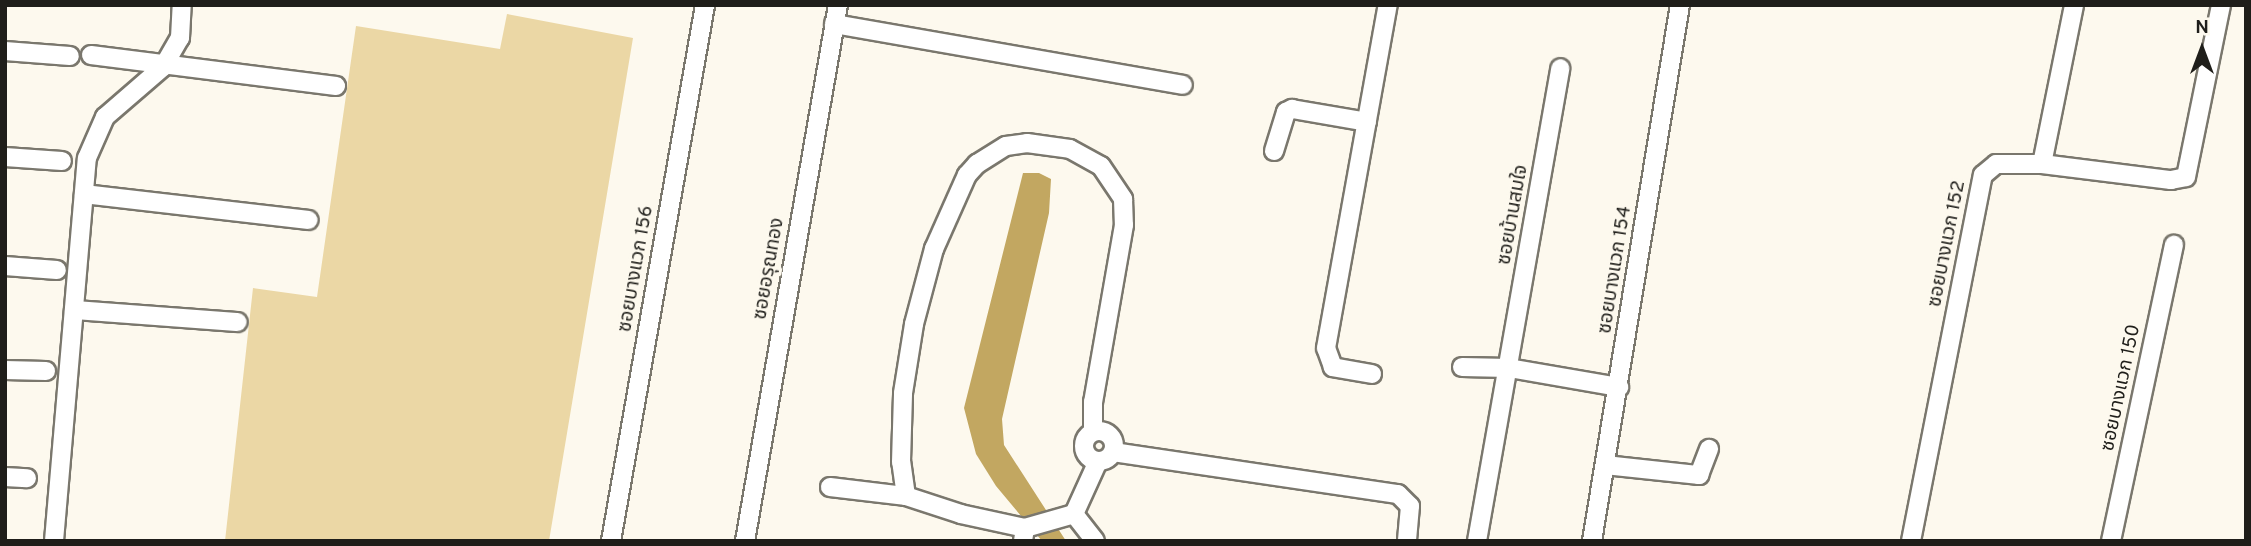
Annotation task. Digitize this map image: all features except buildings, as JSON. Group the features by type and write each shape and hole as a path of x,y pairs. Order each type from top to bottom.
{"street":[{"path":"54,541 87,158 105,117 165,64 180,38 181,5"},
{"name":"ซอยบางแวก 156","path":"611,541 705,5"},
{"name":"ซอยอรุณทอง","path":"745,541 838,5"},
{"path":"1372,374 1333,367 1326,348 1388,5"},
{"name":"ซอยบางแวก 154","path":"1592,541 1680,5"},
{"path":"2042,164 2074,5"},
{"name":"ซอยบางแวก 152","path":"1911,541 1983,175 1996,164 2042,164 2171,180 2186,177 2221,5"},
{"path":"834,24 1183,85"},
{"path":"5,51 71,56"},
{"path":"91,55 335,86"},
{"name":"ซอยบ้านสมใจ","path":"1477,541 1560,68"},
{"path":"1274,152 1286,112 1292,109 1367,122"},
{"path":"906,496 900,433 903,393 914,324 934,249 967,175 977,164 1006,146 1027,143 1070,149 1101,166 1123,199 1124,225 1093,402 1093,432"},
{"path":"5,157 62,161"},
{"path":"84,194 309,220"},
{"name":"ซอยบางแวก 150","path":"2111,541 2174,245"},
{"path":"5,266 57,270"},
{"path":"74,310 238,322"},
{"path":"1462,367 1508,368 1619,387"},
{"path":"5,370 46,371"},
{"path":"830,487 906,496 1025,532 1055,518 1074,514 1105,456 1111,436 1093,432 1086,437 1084,449 1105,456 1398,494 1410,506 1407,541"},
{"path":"1605,465 1699,475 1709,449"},
{"path":"5,477 27,478"},
{"path":"1074,514 1094,541"}],"shaded area":[{"path":"507,14 633,38 549,541 225,541 253,288 317,297 356,26 500,49"},
{"path":"1023,173 1039,173 1051,179 1049,213 1002,419 1004,445 1066,541 1042,541 996,486 976,454 964,408"}]}
